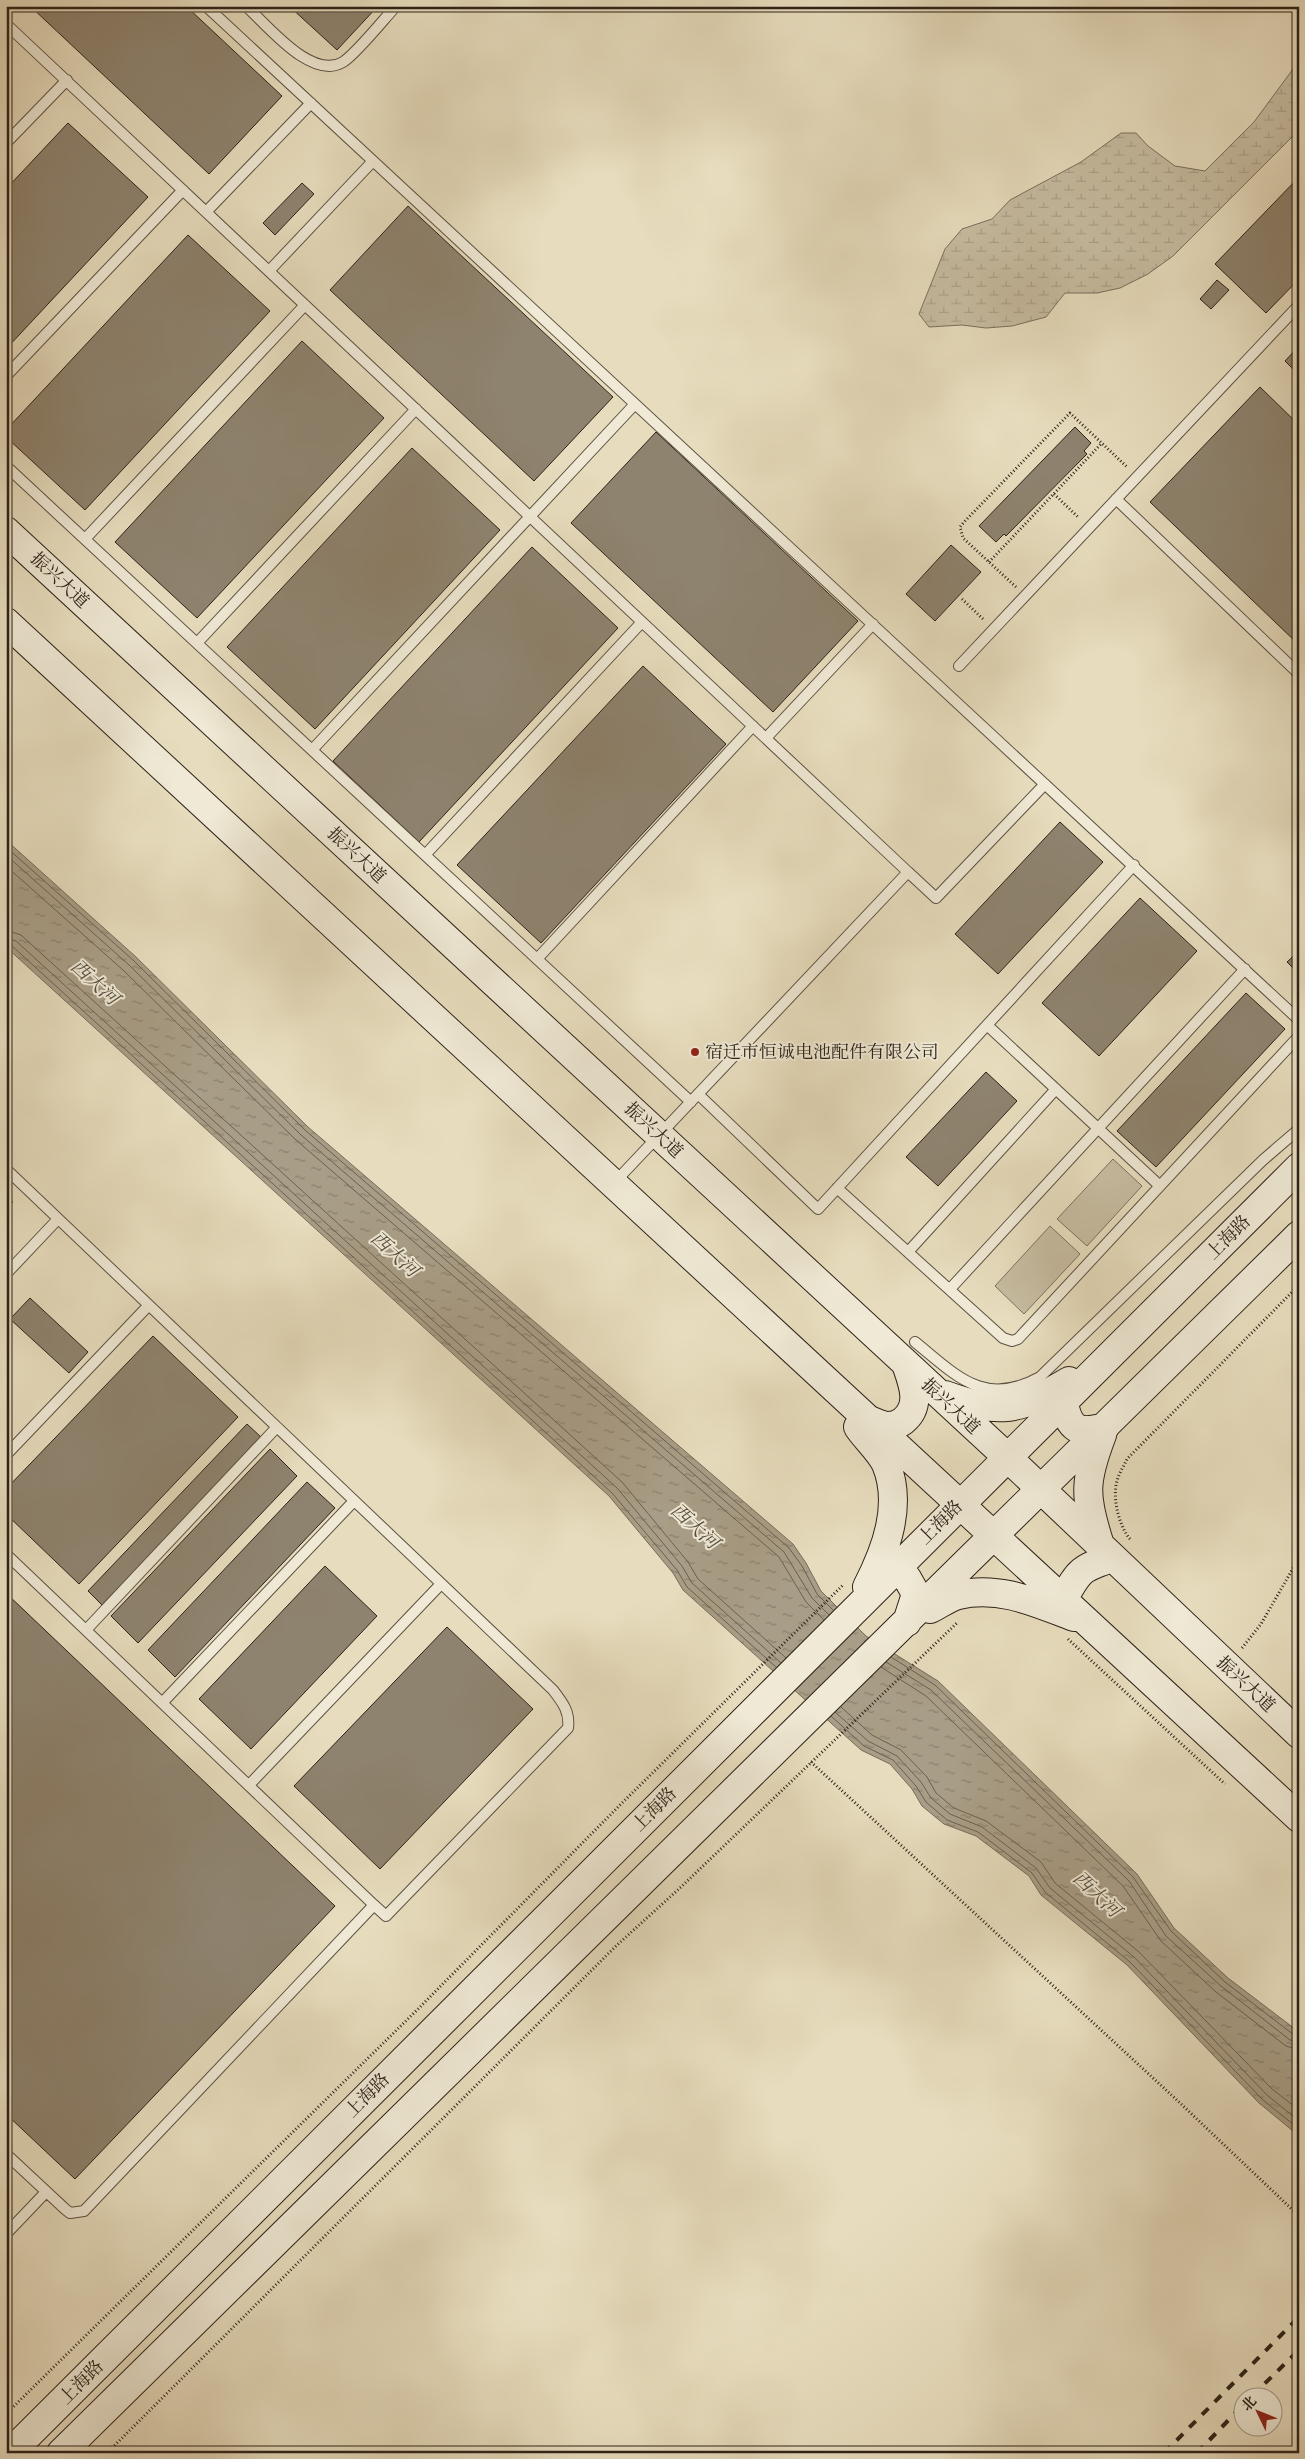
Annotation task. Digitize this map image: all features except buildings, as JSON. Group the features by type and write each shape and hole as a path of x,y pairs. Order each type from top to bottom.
{"main road":[{"name":"振兴大道","path":"6,530 659,1135 910,1353 936,1391 1042,1490 1115,1548 1235,1653 1299,1734"},
{"path":"6,622 1299,1818"},
{"name":"上海路","path":"10,2453 850,1595 892,1570 1299,1166"},
{"name":"上海路","path":"61,2453 1042,1490 1299,1235"},
{"path":"870,1420 888,1426 899,1424 910,1415 914,1404 910,1353"},
{"path":"936,1391 975,1406 1005,1408 1038,1400 1106,1358"},
{"path":"811,1367 886,1464 892,1487 892,1516 880,1562 850,1595"},
{"path":"1063,1401 1067,1417 1074,1426 1086,1432 1105,1427"},
{"path":"1063,1600 1077,1574 1115,1548 1091,1518 1087,1494 1090,1468 1105,1427"},
{"path":"892,1570 907,1578 916,1594 907,1622"},
{"path":"907,1622 956,1595 989,1592 1017,1595 1086,1621"}],"lane":[{"path":"206,6 1299,1020"},
{"path":"246,6 299,55 312,63 328,68 344,62 396,6"},
{"path":"6,24 936,898 1045,784"},
{"path":"6,144 67,80"},
{"path":"206,212 311,103"},
{"path":"269,271 373,161"},
{"path":"6,376 183,190"},
{"path":"85,539 305,304"},
{"path":"959,666 1299,305"},
{"path":"312,750 635,404"},
{"path":"197,643 416,409"},
{"path":"6,466 537,959 818,1208 1134,865"},
{"path":"1116,499 1299,674"},
{"path":"425,855 642,622"},
{"path":"766,738 873,624"},
{"path":"537,959 753,726"},
{"path":"614,1184 908,872"},
{"path":"950,1290 1245,970"},
{"path":"987,1025 1160,1186"},
{"path":"837,1188 1003,1338 1012,1341 1018,1339 1299,1036"},
{"path":"908,1252 1056,1089"},
{"path":"910,1353 952,1372 979,1387 997,1391 1028,1384 1040,1377 1263,1160 1299,1129"},
{"path":"6,1169 553,1690 570,1716 568,1728 386,1916 6,1554"},
{"path":"6,1274 58,1218"},
{"path":"6,1455 149,1305"},
{"path":"86,1630 277,1427"},
{"path":"162,1703 354,1501"},
{"path":"249,1786 441,1584"},
{"path":"6,2154 70,2212 84,2211 374,1906"},
{"path":"6,2234 46,2192"}],"path":[{"path":"1026,596 960,533 960,527 964,522 1070,413 1138,477"},
{"path":"989,562 1102,443"},
{"path":"1054,494 1090,528"},
{"path":"962,599 994,629"},
{"path":"1115,1548 1125,1533 1117,1507 1116,1482 1127,1459 1299,1285"},
{"path":"1235,1653 1261,1624 1299,1558"},
{"path":"6,2414 410,2017 620,1804 850,1595"},
{"path":"106,2453 616,1946 681,1887 961,1619"},
{"path":"1062,1634 1226,1785"},
{"path":"811,1762 1179,2102 1299,2216"}],"green space":[{"path":"1299,61 1299,130 1173,256 1148,274 1120,288 1097,293 1065,293 1046,317 1012,326 986,328 962,325 929,327 919,314 945,249 962,229 992,219 1010,200 1081,162 1121,133 1136,133 1148,146 1175,166 1205,171 1254,122"},
{"path":"1113,1159 1142,1186 1087,1246 1057,1219"},
{"path":"1050,1226 1080,1254 1024,1314 995,1286"}],"water":[{"name":"西大河","path":"6,840 136,957 308,1127 793,1544 821,1591 866,1636 938,1681 1137,1874 1174,1928 1228,1978 1299,2032 1299,2136 1259,2103 1127,1965 1041,1895 1029,1876 976,1836 944,1824 922,1806 912,1789 890,1764 861,1750 683,1590 673,1573 609,1496 6,947"}],"railway":[{"path":"1164,2453 1299,2317"},
{"path":"1262,2386 1299,2350"},
{"path":"1197,2453 1232,2416"}],"place":[{"name":"宿迁市恒诚电池配件有限公司","path":"695,1052"}]}
